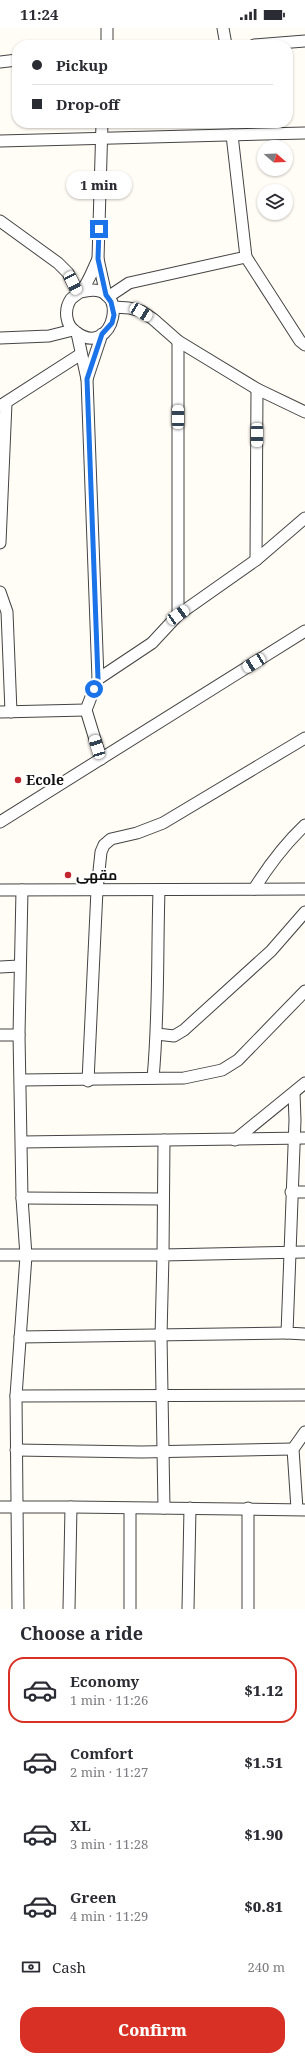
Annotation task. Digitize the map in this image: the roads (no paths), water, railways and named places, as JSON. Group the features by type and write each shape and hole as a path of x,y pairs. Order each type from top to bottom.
{"street":[{"path":"107,28 107,40"},
{"path":"223,28 225,40"},
{"path":"293,42 305,41"},
{"path":"0,62 12,61"},
{"path":"87,379 102,334 112,323 114,307 107,296 98,259 102,128"},
{"path":"0,141 305,133"},
{"path":"232,135 246,257 300,341 305,346"},
{"path":"0,221 58,263 68,273 79,292"},
{"path":"107,296 129,283 246,257"},
{"path":"98,259 79,292 68,304 67,318 75,332 87,379 98,679 86,710 101,759"},
{"path":"79,292 89,289 98,291 107,296"},
{"path":"114,307 129,308 141,312 153,319 178,341 257,388 305,412"},
{"path":"0,338 50,336 75,332 84,337 94,337 102,334"},
{"path":"178,341 178,615"},
{"path":"0,543 3,404 81,354"},
{"path":"256,560 257,388"},
{"path":"98,679 152,643 178,615 256,560 305,518"},
{"path":"0,592 7,612 5,712 86,710"},
{"path":"0,822 305,631"},
{"path":"88,1080 98,890 101,852 106,842 163,823 305,738"},
{"path":"254,889 269,863 285,844 305,825"},
{"path":"0,890 159,891 305,889"},
{"path":"18,1609 16,1396 26,1256 22,1198 19,1035 22,890"},
{"path":"153,1078 157,1034 156,970 159,891"},
{"path":"157,1034 174,1036 184,1030 271,950 305,912"},
{"path":"0,967 20,966"},
{"path":"21,1080 184,1078 222,1070 238,1060 305,991"},
{"path":"0,1035 19,1035"},
{"path":"235,1140 305,1083"},
{"path":"287,1333 291,1192 300,1138 294,1093"},
{"path":"22,1142 300,1138"},
{"path":"164,1140 161,1336 164,1508"},
{"path":"291,1192 305,1192"},
{"path":"22,1198 163,1200"},
{"path":"0,1255 163,1256 305,1252"},
{"path":"20,1337 305,1334"},
{"path":"16,1396 162,1394 305,1395"},
{"path":"0,1507 301,1509 293,1449 305,1432"},
{"path":"16,1450 163,1452 293,1449"},
{"path":"69,1609 71,1507"},
{"path":"130,1508 130,1609"},
{"path":"188,1609 190,1508"},
{"path":"248,1508 248,1609"}],"place":[{"name":"Ecole","path":"18,780"},
{"name":"مقهى","path":"68,875"}]}
